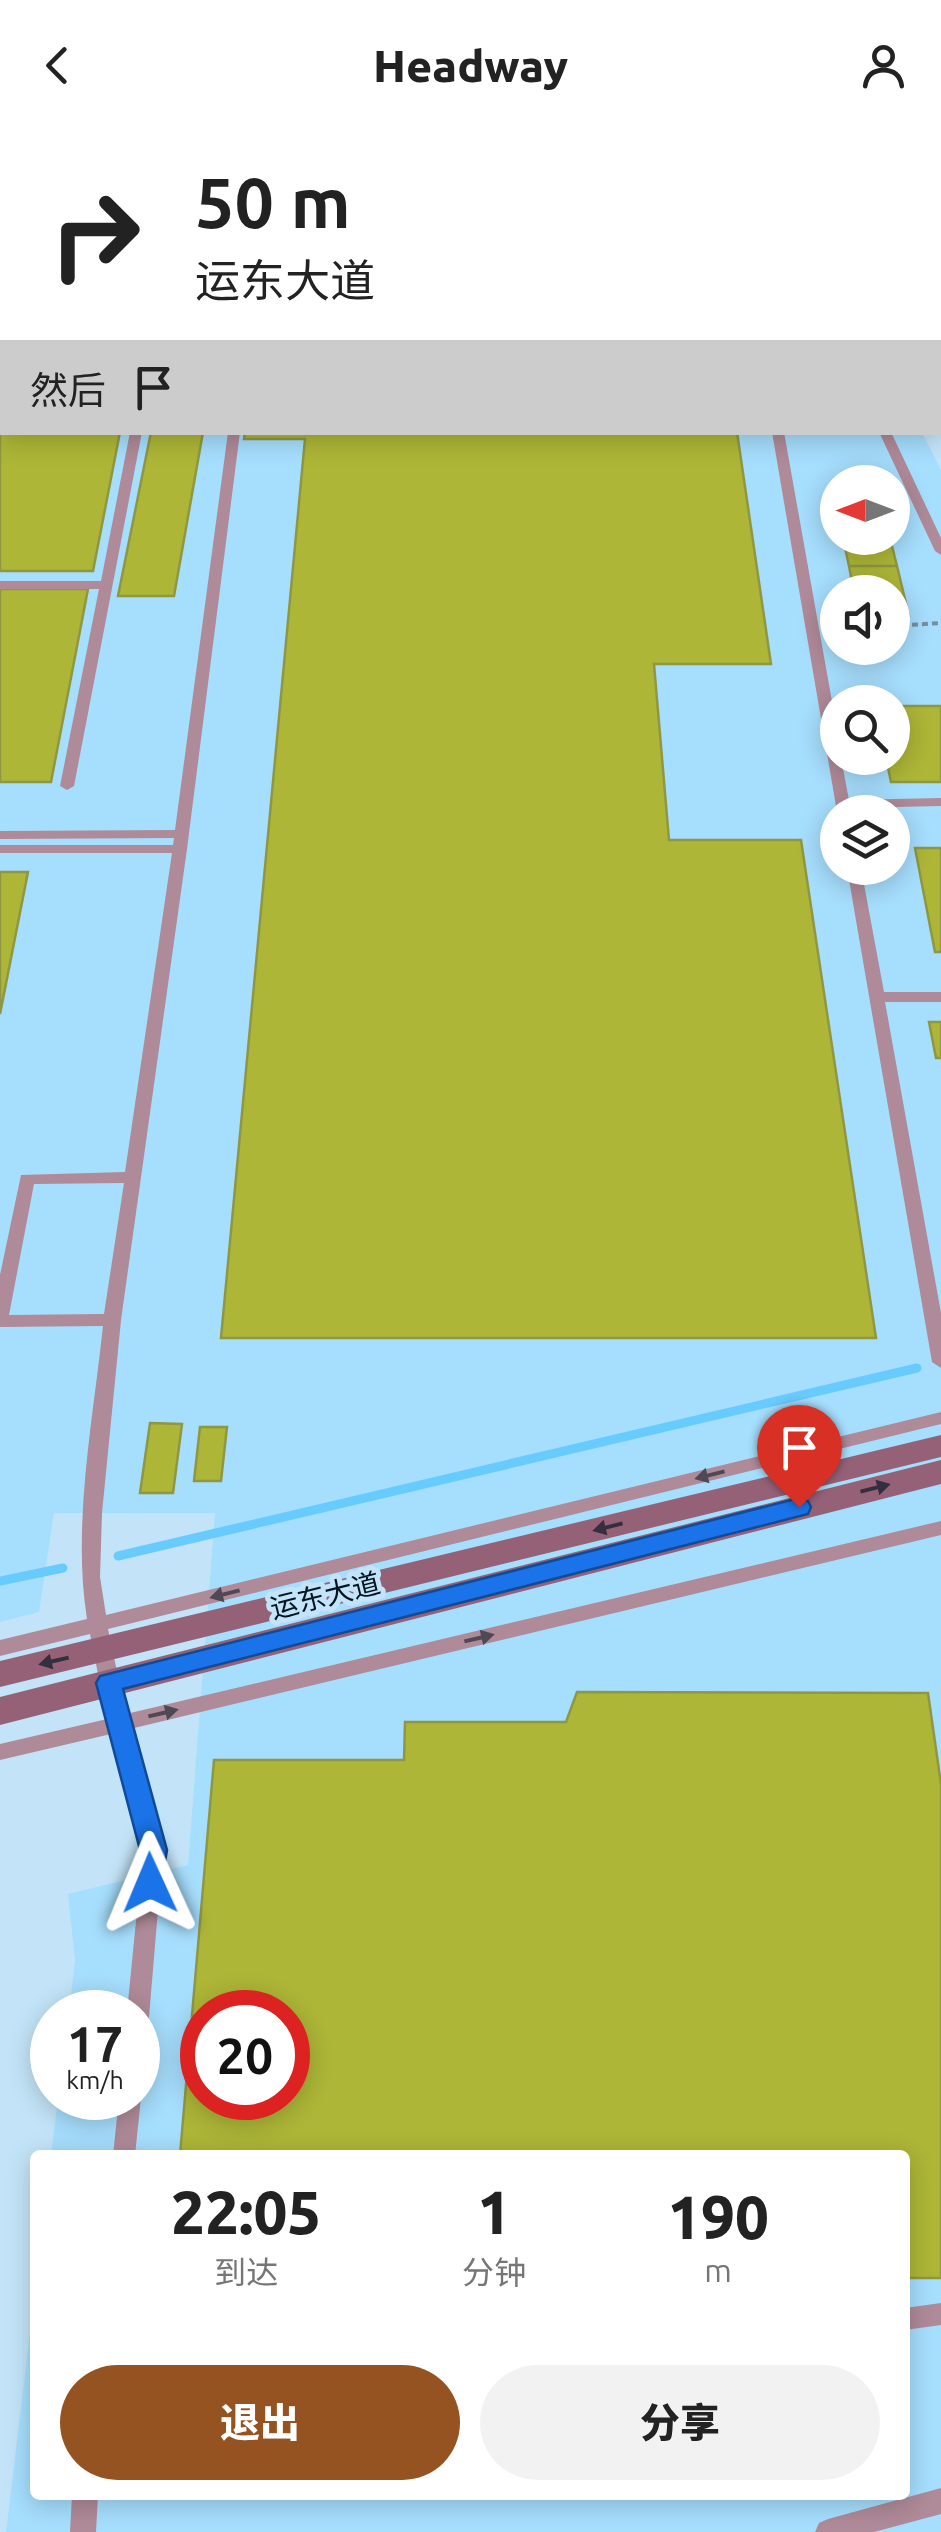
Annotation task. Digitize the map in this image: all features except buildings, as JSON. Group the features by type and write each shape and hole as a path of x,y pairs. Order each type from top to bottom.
{"main road":[{"name":"运东大道","path":"0,1674 100,1637 941,1446"},
{"name":"运东大道","path":"0,1711 941,1472"}],"lane":[{"path":"67,786 135,435"},
{"path":"141,1990 154,1850 118,1723 90,1577 112,1320 181,841 234,435"},
{"path":"779,435 842,795"},
{"path":"885,435 941,551"},
{"path":"0,585 106,585"},
{"path":"910,804 941,802"},
{"path":"0,835 181,841"},
{"path":"0,849 181,841"},
{"path":"857,885 941,1362"},
{"path":"877,997 941,997"},
{"path":"112,1320 0,1320 27,1178 132,1177"},
{"path":"0,1648 100,1637 941,1418"},
{"path":"0,1752 941,1528"},
{"path":"125,2150 128,2120"},
{"path":"910,2318 941,2314"},
{"path":"82,2532 85,2500"},
{"path":"828,2532 941,2501"}],"path":[{"path":"910,625 941,623"}],"shaded area":[{"path":"0,435 924,435 941,470 941,2532 6,2532 30,2332 30,2500 910,2500 910,2150 52,2150 55,2120 160,2120 160,1990 72,1990 75,1960 68,1894 188,1865 215,1513 54,1513 39,1612 0,1622"}],"waterway":[{"path":"118,1556 917,1368"},
{"path":"0,1581 63,1568"}],"route":[{"path":"150,1883 154,1850 109,1683 799,1507"}]}
